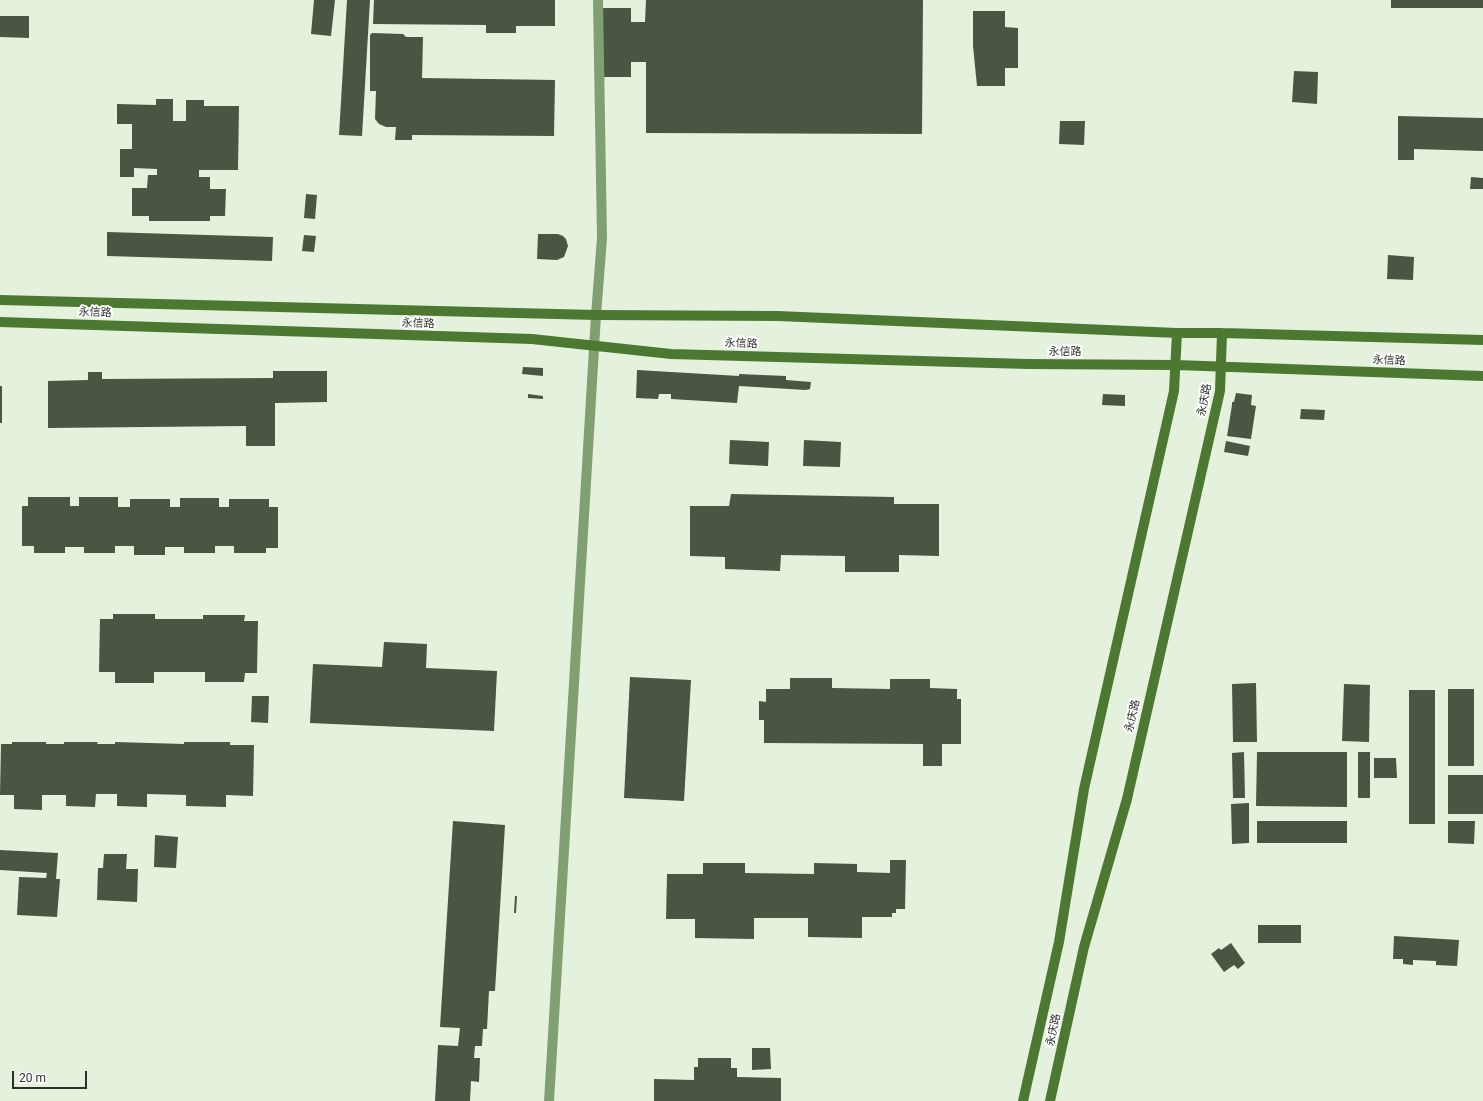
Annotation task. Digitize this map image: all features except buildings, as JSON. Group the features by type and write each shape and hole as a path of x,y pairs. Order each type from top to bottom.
{"street":[{"path":"549,1101 594,346 602,238 598,0"},
{"name":"永信路","path":"0,300 596,316 778,316 1177,333 1483,340"},
{"name":"永信路","path":"0,322 532,339 679,354 1028,364 1176,365 1221,368 1483,376"},
{"name":"永庆路","path":"1023,1101 1058,942 1084,789 1174,391 1177,333"},
{"name":"永庆路","path":"1050,1101 1084,947 1128,791 1220,391 1222,333"}]}
